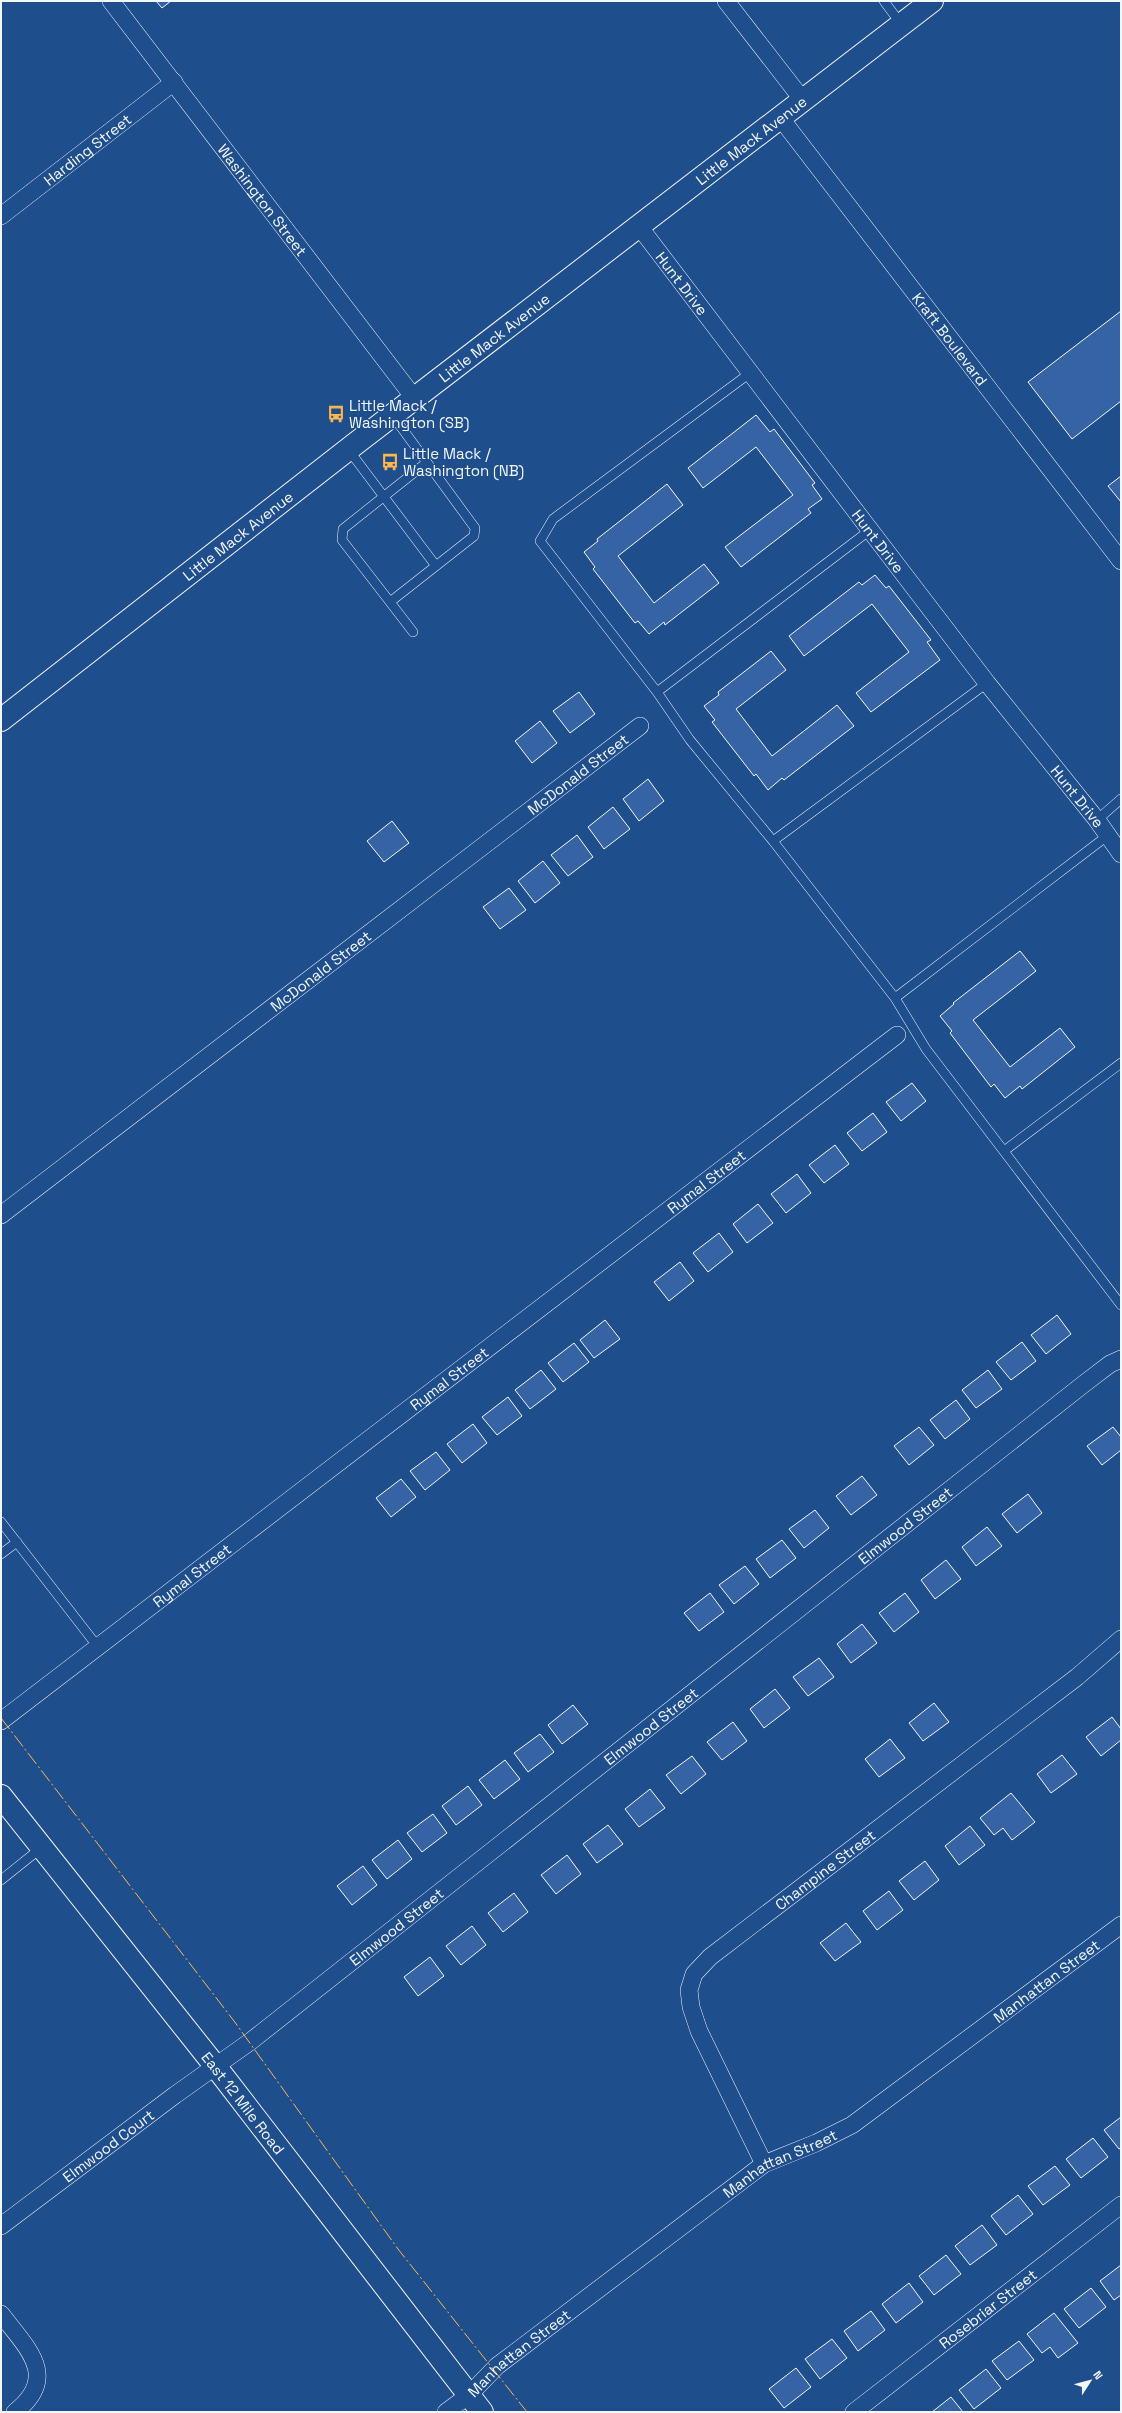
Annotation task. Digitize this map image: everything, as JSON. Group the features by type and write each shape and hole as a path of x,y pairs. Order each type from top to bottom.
{"main road":[{"name":"Little Mack Avenue","path":"1,720 348,449 393,416 779,116 932,1"},
{"name":"East 12 Mile Road","path":"1,1796 216,2067 475,2404"}],"street":[{"name":"Washington Street","path":"111,1 414,399"},
{"path":"726,1 802,99"},
{"name":"Harding Street","path":"1,216 174,82"},
{"name":"Kraft Boulevard","path":"779,116 1121,562"},
{"name":"Hunt Drive","path":"638,225 987,683 1097,820 1121,854"},
{"name":"McDonald Street","path":"1,1215 640,726"},
{"name":"Rymal Street","path":"1,1721 897,1035"},
{"name":"Elmwood Street","path":"216,2067 251,2042 1085,1383 1110,1364 1121,1359"},
{"name":"Champine Street","path":"764,2164 699,2031 691,2007 689,1990 694,1974 710,1957 1052,1696 1121,1639"},
{"name":"Manhattan Street","path":"446,2412 475,2404 497,2366 764,2164 816,2143 852,2125 1121,1925"},
{"name":"Elmwood Court","path":"1,2226 216,2067"},
{"name":"Rosebriar Street","path":"854,2412 1121,2205"},
{"path":"1,2314 32,2356 38,2380 35,2391 28,2402 15,2412"}],"lane":[{"path":"884,1 901,24"},
{"path":"750,373 552,519 540,541 657,692 690,740 773,841 895,998 926,1049 1121,1305"},
{"path":"390,602 474,536 475,528 393,416"},
{"path":"348,449 436,566"},
{"path":"413,632 342,540 343,529 426,463"},
{"path":"657,692 870,530"},
{"path":"773,841 987,683"},
{"path":"1097,820 1121,799"},
{"path":"895,998 1107,836"},
{"path":"1004,1151 1121,1063"},
{"path":"1,1522 98,1647"},
{"path":"1,1554 17,1542"},
{"path":"1,1880 41,1848"}],"building":[{"path":"156,1 171,1 162,8"},
{"path":"1121,311 1121,401 1072,439 1028,382"},
{"path":"756,415 770,432 774,429 815,483 812,485 822,499 808,509 811,513 741,567 725,547 793,495 756,447 703,488 688,468"},
{"path":"1121,476 1121,502 1108,486"},
{"path":"667,484 683,505 618,556 654,603 704,564 719,583 665,625 664,622 649,634 638,621 635,623 593,569 595,567 584,552 598,541 597,539"},
{"path":"875,575 886,588 889,586 931,640 927,642 940,660 871,712 856,693 909,652 872,604 804,656 789,636 859,582 862,585"},
{"path":"771,651 786,670 736,709 772,756 837,705 854,726 784,780 782,778 768,790 756,774 754,776 712,722 715,720 704,706 719,695 718,692"},
{"path":"579,692 595,714 570,733 553,711"},
{"path":"540,721 557,743 532,763 515,741"},
{"path":"648,779 664,801 639,821 623,799"},
{"path":"613,807 630,829 604,849 588,827"},
{"path":"392,821 409,843 384,862 367,841"},
{"path":"577,835 593,857 568,876 551,855"},
{"path":"543,861 560,883 535,903 518,881"},
{"path":"509,888 526,910 500,929 483,907"},
{"path":"1020,951 1036,971 973,1020 1010,1067 1060,1028 1075,1047 1022,1089 1020,1086 1005,1098 994,1084 991,1087 950,1033 952,1031 940,1016 954,1004 953,1003"},
{"path":"912,1083 926,1101 901,1121 886,1102"},
{"path":"873,1113 887,1132 862,1151 847,1133"},
{"path":"835,1145 849,1164 824,1183 809,1165"},
{"path":"797,1174 811,1193 786,1213 771,1194"},
{"path":"758,1204 773,1223 747,1243 733,1224"},
{"path":"719,1233 733,1252 708,1272 693,1253"},
{"path":"680,1262 694,1281 669,1301 654,1282"},
{"path":"1057,1315 1071,1334 1046,1354 1031,1335"},
{"path":"605,1320 620,1339 594,1358 580,1340"},
{"path":"1022,1342 1036,1361 1011,1380 996,1362"},
{"path":"574,1343 589,1362 563,1382 548,1363"},
{"path":"541,1370 556,1389 530,1409 515,1390"},
{"path":"988,1370 1002,1389 976,1408 962,1390"},
{"path":"508,1397 522,1416 497,1435 482,1417"},
{"path":"956,1400 970,1419 945,1439 930,1420"},
{"path":"473,1424 487,1443 462,1463 447,1444"},
{"path":"919,1427 934,1445 909,1465 894,1446"},
{"path":"1113,1427 1121,1437 1121,1450 1102,1465 1087,1446"},
{"path":"436,1452 450,1470 425,1490 410,1471"},
{"path":"862,1476 877,1495 851,1515 836,1496"},
{"path":"401,1479 416,1497 391,1517 376,1498"},
{"path":"1028,1494 1042,1513 1017,1533 1002,1514"},
{"path":"815,1510 829,1528 804,1548 789,1529"},
{"path":"987,1527 1002,1546 976,1566 962,1547"},
{"path":"782,1540 796,1558 770,1578 756,1559"},
{"path":"946,1560 961,1579 935,1599 921,1580"},
{"path":"745,1566 759,1584 734,1604 719,1585"},
{"path":"710,1593 724,1612 699,1631 684,1613"},
{"path":"905,1593 919,1612 894,1632 879,1613"},
{"path":"862,1624 877,1643 851,1663 837,1644"},
{"path":"819,1658 834,1677 808,1696 793,1677"},
{"path":"775,1689 790,1708 764,1728 750,1709"},
{"path":"934,1703 949,1722 923,1741 909,1723"},
{"path":"573,1705 588,1724 562,1744 548,1725"},
{"path":"1112,1717 1121,1729 1121,1740 1101,1756 1086,1737"},
{"path":"733,1722 747,1741 722,1760 707,1742"},
{"path":"540,1734 554,1752 528,1772 514,1753"},
{"path":"890,1739 905,1758 879,1777 865,1759"},
{"path":"1062,1755 1077,1774 1051,1793 1037,1774"},
{"path":"692,1756 706,1774 681,1794 666,1775"},
{"path":"505,1760 520,1779 494,1799 479,1780"},
{"path":"468,1786 482,1805 456,1825 442,1806"},
{"path":"650,1789 665,1808 639,1827 625,1809"},
{"path":"1011,1793 1035,1822 1012,1840 1003,1828 994,1835 980,1818"},
{"path":"433,1814 447,1833 422,1852 407,1833"},
{"path":"608,1825 623,1844 597,1863 583,1844"},
{"path":"970,1826 985,1845 959,1865 945,1846"},
{"path":"398,1840 412,1859 387,1879 372,1860"},
{"path":"567,1855 581,1874 556,1894 541,1875"},
{"path":"925,1861 939,1880 914,1900 899,1881"},
{"path":"363,1866 377,1885 352,1905 337,1886"},
{"path":"889,1891 903,1910 877,1930 863,1911"},
{"path":"514,1893 528,1912 503,1932 488,1913"},
{"path":"846,1923 861,1942 835,1961 820,1943"},
{"path":"472,1926 486,1945 461,1965 446,1946"},
{"path":"430,1957 444,1976 418,1996 404,1977"},
{"path":"1121,2117 1121,2148 1119,2149 1104,2130"},
{"path":"1093,2138 1108,2157 1081,2178 1066,2159"},
{"path":"1055,2166 1070,2185 1043,2205 1028,2186"},
{"path":"1018,2195 1033,2214 1006,2235 991,2216"},
{"path":"982,2225 997,2245 970,2265 955,2246"},
{"path":"946,2255 961,2274 934,2295 919,2276"},
{"path":"1121,2265 1121,2295 1114,2300 1100,2281"},
{"path":"909,2283 923,2302 896,2323 882,2304"},
{"path":"1091,2288 1106,2307 1079,2328 1064,2309"},
{"path":"871,2311 885,2330 858,2351 844,2331"},
{"path":"1054,2313 1078,2343 1058,2358 1050,2347 1042,2353 1027,2334"},
{"path":"832,2339 847,2358 820,2379 805,2359"},
{"path":"1019,2341 1034,2360 1007,2380 992,2361"},
{"path":"796,2368 811,2387 784,2408 769,2389"},
{"path":"986,2369 1001,2388 974,2409 959,2390"},
{"path":"951,2397 963,2412 932,2412"}],"power":[{"path":"1,1718 234,2021 398,2249 527,2412"}],"place":[{"name":"Little Mack / Washington (SB)","path":"336,414"},
{"name":"Little Mack / Washington (NB)","path":"390,462"}]}
